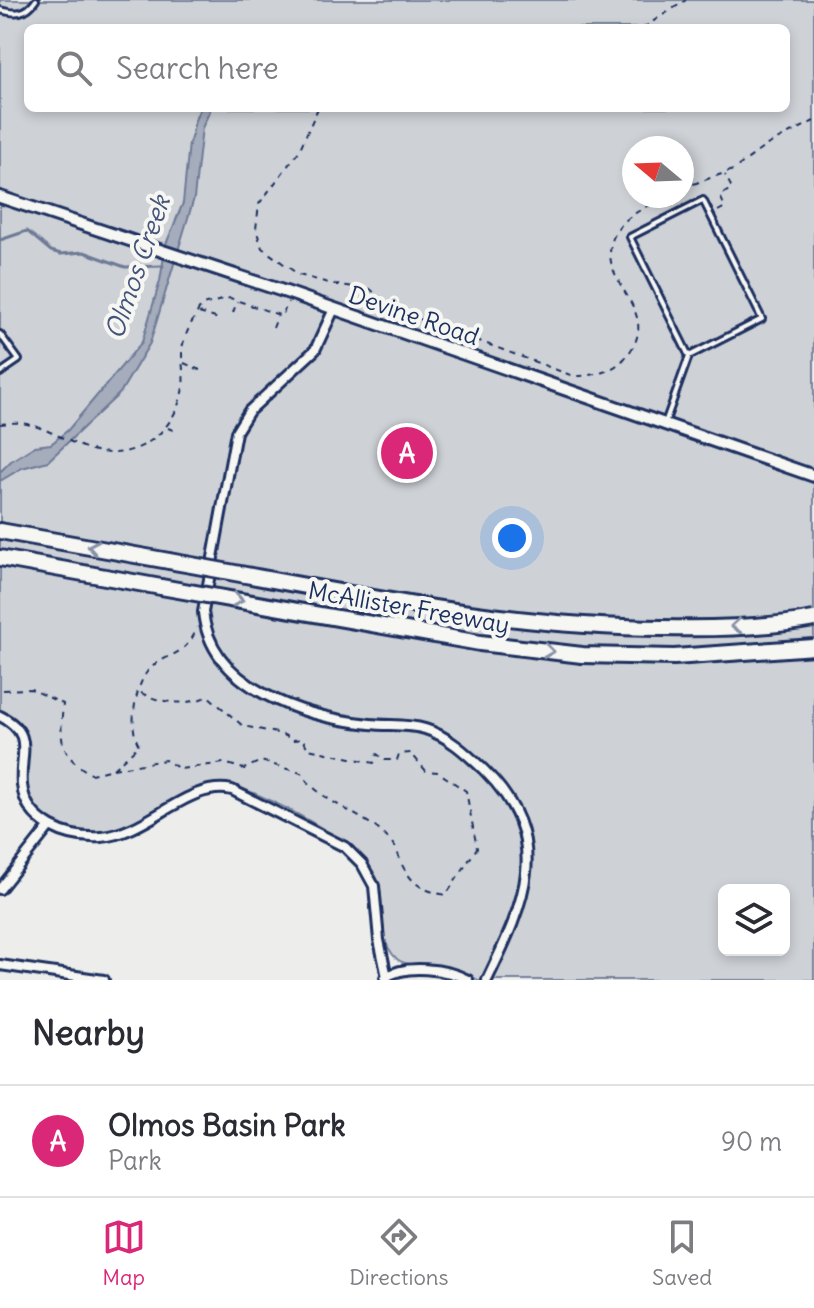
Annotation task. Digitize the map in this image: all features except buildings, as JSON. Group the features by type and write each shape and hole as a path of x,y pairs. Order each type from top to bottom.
{"highway":[{"name":"McAllister Freeway","path":"0,531 486,617 569,625 706,629 814,619"},
{"name":"McAllister Freeway","path":"0,558 480,643 582,655 674,657 814,647"}],"street":[{"name":"Devine Road","path":"0,197 292,294 814,476"},
{"path":"334,309 315,350 249,411 236,432 203,612 205,632 227,668 254,687 285,703 336,719 409,726 438,734 472,759 504,790 523,829 526,871 523,897 515,920 487,980"},
{"path":"0,716 19,728 24,743 22,784 25,799 49,827 86,837 117,835 136,828 198,793 218,787 232,790 345,847 362,864 374,886 385,978 406,969 449,973 468,980"},
{"path":"0,889 49,827"},
{"path":"0,965 104,980"}],"lane":[{"path":"0,10 17,14 31,7 36,0"},
{"path":"665,423 689,356 762,319 703,200 630,237 689,356"},
{"path":"0,334 19,360 0,373"}],"path":[{"path":"649,24 686,0"},
{"path":"316,112 299,151 259,204 256,229 262,248 299,275 336,285 369,288 393,309 573,376 587,376 615,368 631,350 639,325 633,304 609,262 612,241 625,219 645,208"},
{"path":"694,184 724,174 767,145 814,121"},
{"path":"710,215 725,207 720,196 732,188 724,174"},
{"path":"0,424 20,423 84,447 119,453 147,444 166,428 180,398 184,386 183,344 202,305 230,298 282,316 292,294"},
{"path":"233,313 238,300"},
{"path":"197,312 219,319"},
{"path":"273,328 278,315"},
{"path":"183,363 200,370"},
{"path":"166,428 178,432"},
{"path":"113,769 139,745 134,738 132,724 145,674 162,659 183,652 195,634 203,612"},
{"path":"3,690 31,689 63,704 61,734 65,752 73,763 91,774 165,760 180,769 224,763 244,769 261,761 301,773 312,788 332,803 360,816 394,846 405,870 420,889 446,895 477,848 466,791 438,772 426,771 411,753 399,754 397,760 385,760 377,754 374,763 321,752 308,749 303,739 293,740 282,734 243,726 208,696 192,704 153,700 139,692"}],"shaded area":[{"path":"0,0 814,0 814,980 478,980 458,972 411,965 397,959 386,942 381,894 372,869 338,839 315,824 268,799 231,785 212,784 192,790 130,825 108,833 85,835 61,828 43,817 30,800 26,788 26,750 22,727 0,710"}],"water":[{"path":"198,112 209,112 202,128 194,198 150,343 120,393 48,461 22,468 0,481 0,472 11,461 35,446 51,444 68,430 142,342 160,281 166,244 183,203 189,143"}],"waterway":[{"name":"Olmos Creek","path":"0,240 27,231 51,251 61,254 84,252 125,267 163,266"}],"place":[{"name":"Olmos Basin Park","path":"407,453"}]}
